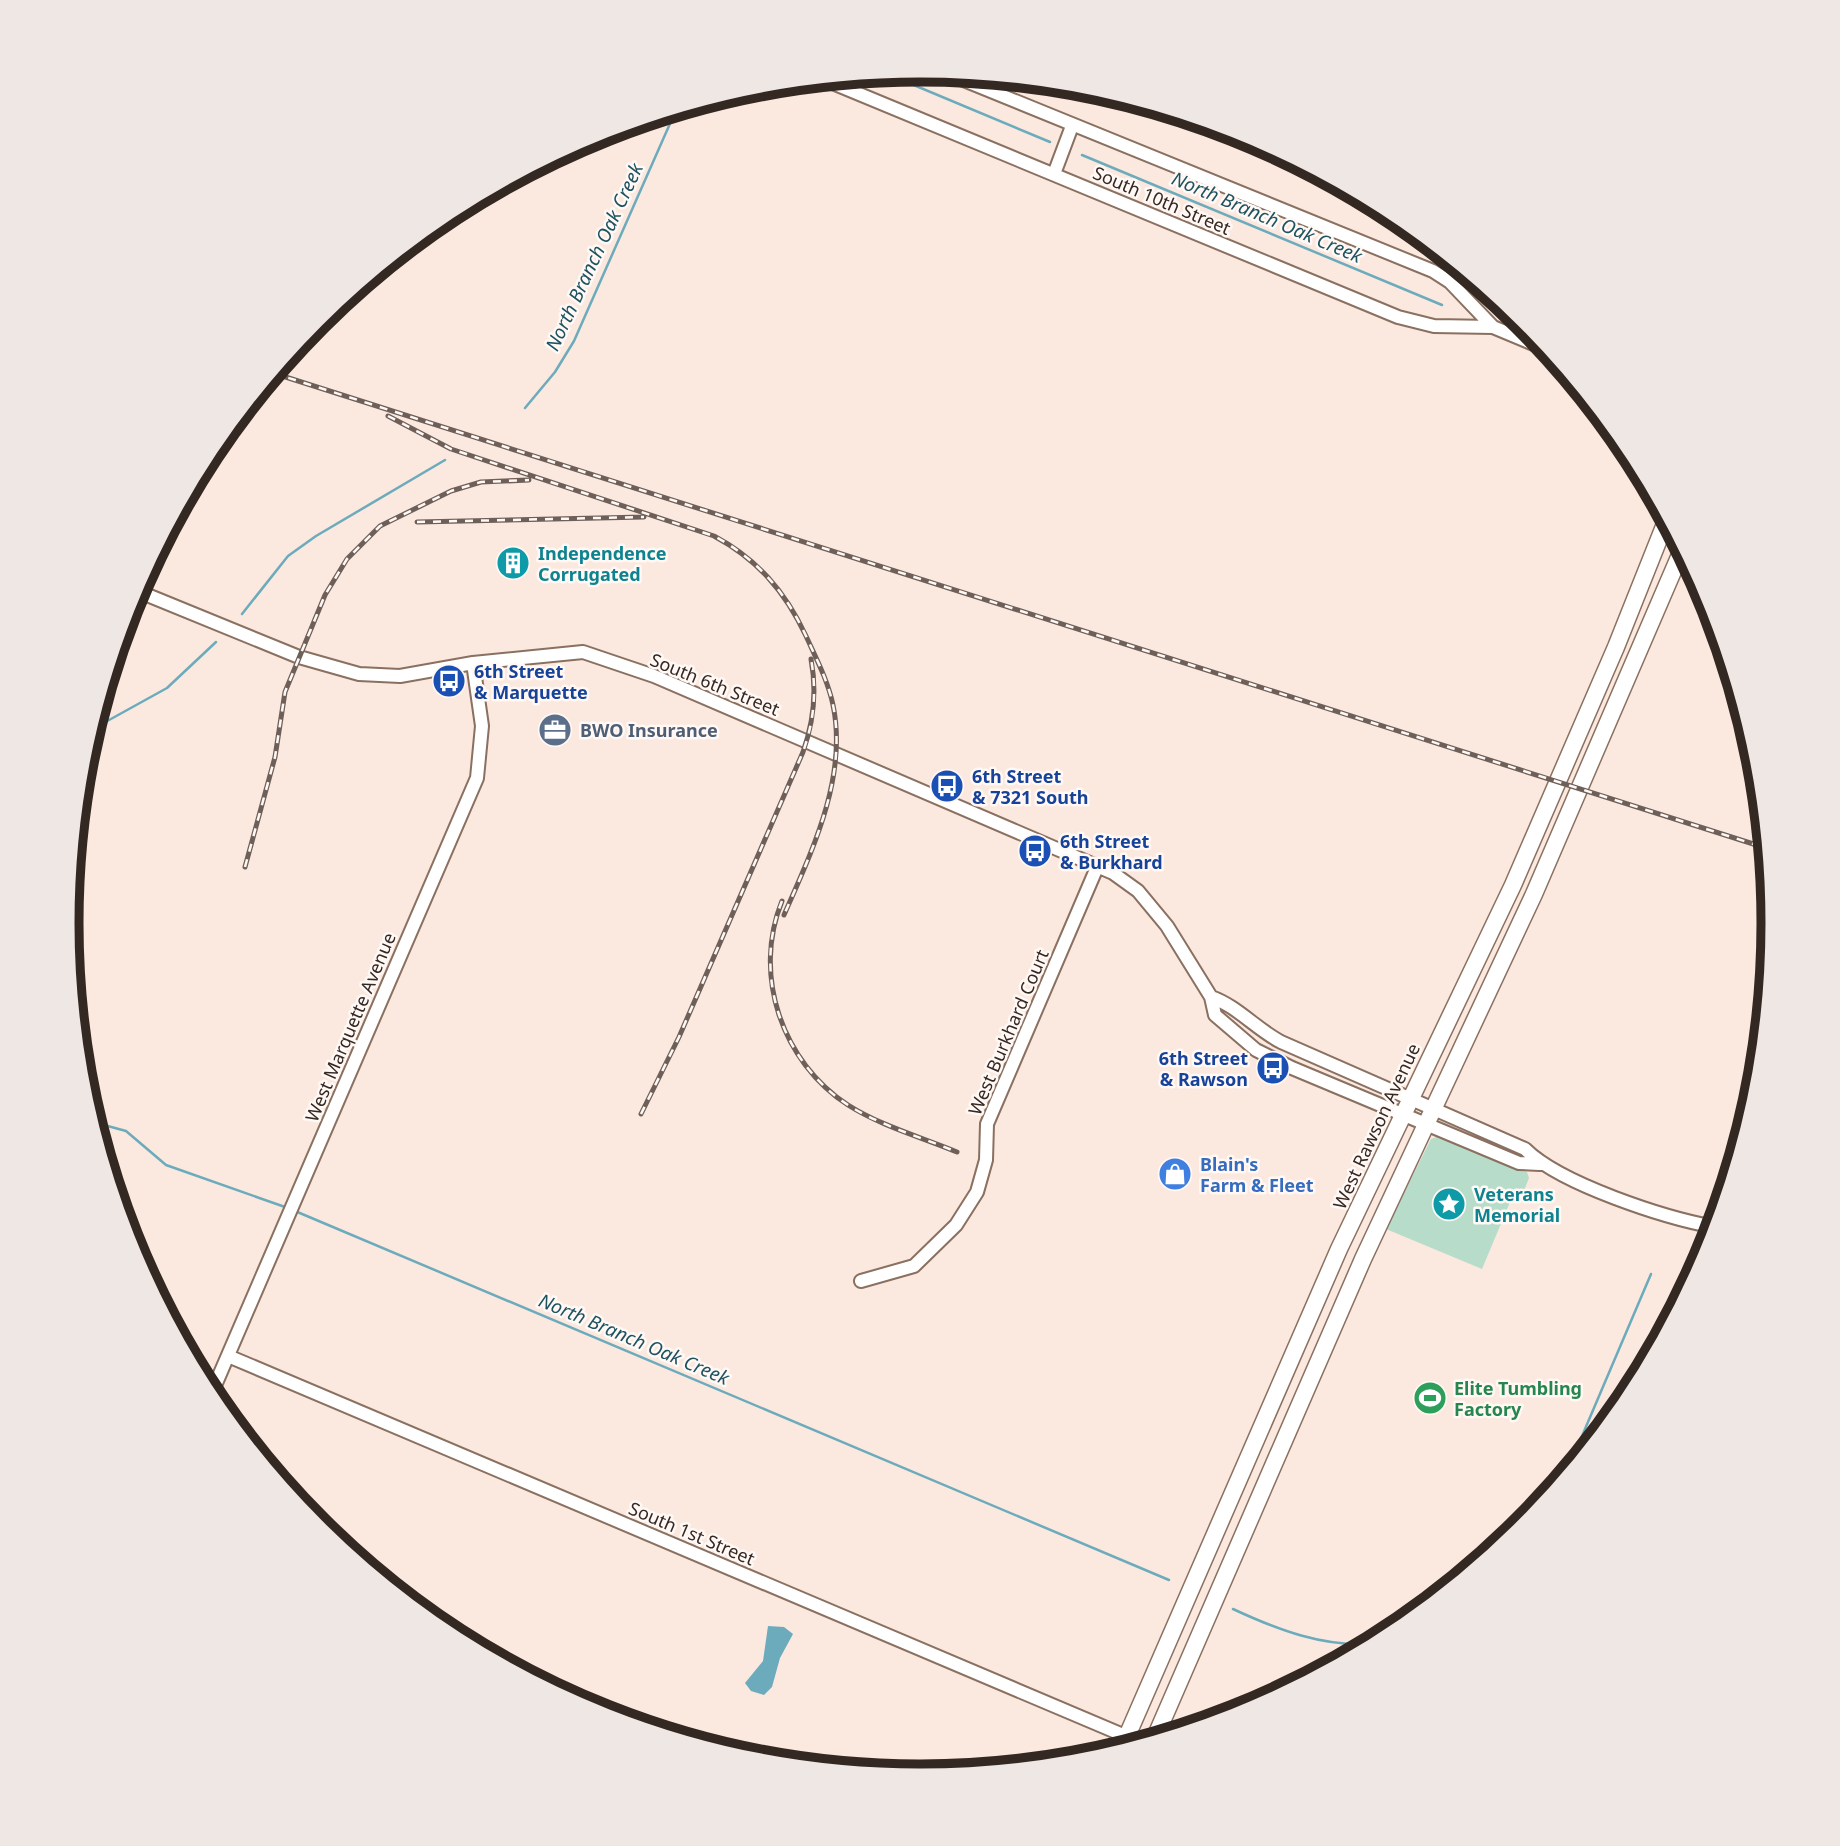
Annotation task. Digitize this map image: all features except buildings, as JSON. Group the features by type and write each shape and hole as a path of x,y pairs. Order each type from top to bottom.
{"main road":[{"name":"West Rawson Avenue","path":"1126,1739 1249,1455 1402,1115 1513,885 1616,647 1663,529"},
{"path":"1158,1730 1363,1259 1534,894 1678,560"},
{"path":"1249,1455 1273,1466"}],"street":[{"name":"South 10th Street","path":"972,84 1433,271 1450,282 1493,327"},
{"name":"South 10th Street","path":"841,86 1398,317 1434,326 1493,327 1527,341"},
{"path":"1054,174 1072,126"},
{"name":"South 6th Street","path":"146,594 299,657 359,674 400,676 473,663 583,652 654,676 1098,865 1126,881 1149,902 1212,997 1215,1015 1256,1050 1519,1163 1540,1164 1652,1211 1705,1224"},
{"name":"West Marquette Avenue","path":"216,1383 477,778 482,726 473,663"},
{"name":"West Burkhard Court","path":"861,1281 914,1266 956,1226 977,1192 986,1160 986,1124 1098,865"},
{"name":"South 6th Street","path":"1212,997 1227,1002 1253,1026 1281,1042 1525,1149 1540,1164"},
{"name":"South 1st Street","path":"228,1356 1118,1740"}],"green space":[{"path":"1439,1136 1527,1172 1529,1178 1523,1193 1515,1190 1482,1269 1386,1229 1431,1139"}],"water":[{"path":"768,1626 784,1627 793,1634 780,1658 772,1687 764,1695 751,1691 745,1683 763,1661"}],"waterway":[{"name":"North Branch Oak Creek","path":"908,82 1050,142"},
{"name":"North Branch Oak Creek","path":"525,408 555,372 574,341 672,119"},
{"name":"North Branch Oak Creek","path":"1082,155 1442,305"},
{"name":"North Branch Oak Creek","path":"242,614 288,556 316,536 445,460"},
{"name":"North Branch Oak Creek","path":"103,723 167,688 216,642"},
{"name":"North Branch Oak Creek","path":"103,1125 126,1131 166,1165 285,1207"},
{"name":"North Branch Oak Creek","path":"295,1211 1169,1580"},
{"name":"North Branch Oak Creek","path":"1577,1447 1651,1274"},
{"name":"North Branch Oak Creek","path":"1233,1609 1301,1636 1353,1644"}],"railway":[{"path":"282,376 1757,845"},
{"path":"388,416 451,449 714,536 744,555 779,591 798,620 825,678 833,705 836,732 836,759 825,813 784,915"},
{"path":"245,867 275,757 285,692 325,595 347,559 380,526 451,491 481,482 529,480"},
{"path":"417,522 644,517"},
{"path":"641,1114 679,1037 803,752 813,706 811,659"},
{"path":"782,901 770,958 772,987 779,1015 790,1041 806,1065 825,1087 848,1105 887,1125 957,1152"}],"place":[{"name":"Independence Corrugated","path":"513,563"},
{"name":"6th Street & Marquette","path":"449,681"},
{"name":"BWO Insurance","path":"555,730"},
{"name":"6th Street & 7321 South","path":"947,786"},
{"name":"6th Street & Burkhard","path":"1035,851"},
{"name":"6th Street & Rawson","path":"1273,1068"},
{"name":"Blain's Farm & Fleet","path":"1175,1174"},
{"name":"Veterans Memorial","path":"1449,1204"},
{"name":"Elite Tumbling Factory","path":"1430,1398"}]}
